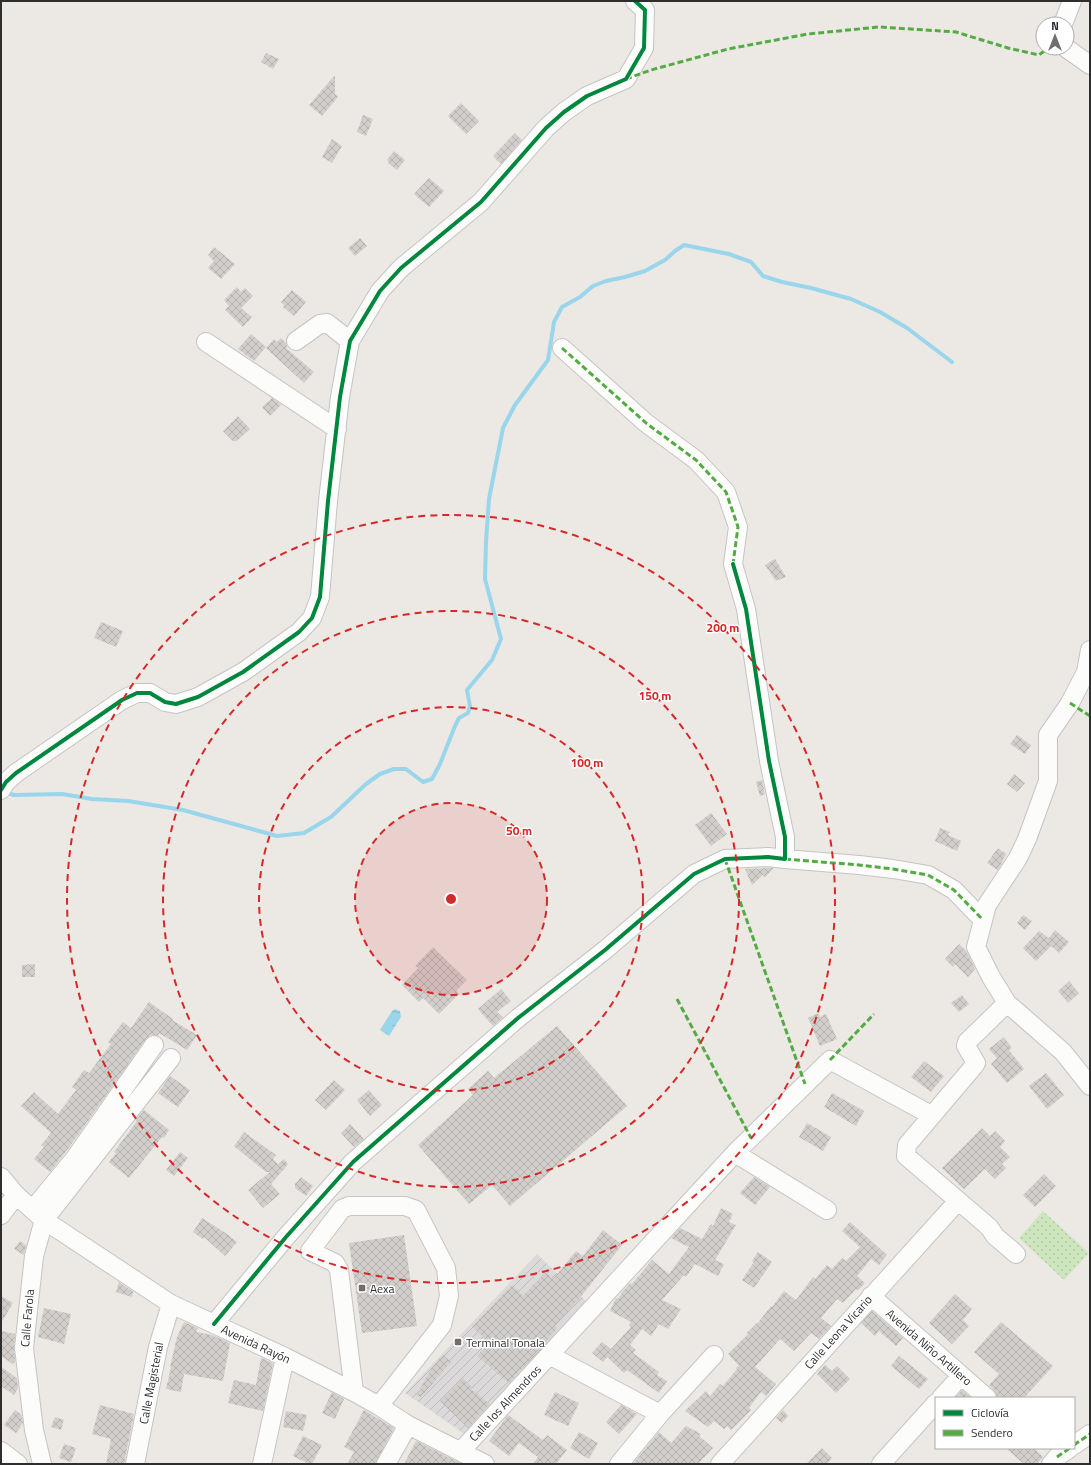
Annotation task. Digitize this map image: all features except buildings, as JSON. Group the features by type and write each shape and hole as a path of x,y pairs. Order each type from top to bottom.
{"street":[{"path":"4,786 16,773 122,700 137,693 150,693 165,702 176,704 198,698 243,672 299,632 312,618 320,597 340,397 350,341 380,291 401,268 481,202 546,128 564,112 587,96 626,79 644,48 644,10 635,1"},
{"path":"1066,16 1072,1"},
{"path":"1075,54 1090,65"},
{"path":"296,341 320,324 327,323 350,341"},
{"path":"206,342 337,429"},
{"path":"562,348 646,423 696,460 726,492 738,527 733,564 746,609 769,761 785,837 785,859"},
{"path":"1090,650 1086,672 1070,703 1048,735 1048,781 1027,839 1018,858 988,905 976,947 991,977 1007,1003 1063,1052 1090,1086"},
{"path":"214,1324 286,1238 353,1162 518,1018 605,950 694,874 725,859 768,857 893,869 928,875 954,890 983,920"},
{"path":"1007,1003 967,1042 966,1046 976,1063 907,1145 906,1156 988,1227 995,1236 1016,1254"},
{"path":"81,1162 154,1045"},
{"path":"38,1214 171,1058"},
{"name":"Calle los Almendros","path":"460,1451 735,1153 830,1060 931,1115"},
{"path":"735,1153 827,1210"},
{"name":"Avenida Rayón","path":"1,1177 16,1195 38,1214 171,1304 285,1357 354,1392 408,1425 485,1464"},
{"path":"1,1215 16,1195"},
{"name":"Calle Leona Vicario","path":"720,1464 958,1201"},
{"path":"310,1251 342,1209 349,1206 405,1206 416,1210 446,1268 449,1296 442,1325 379,1406"},
{"name":"Calle Farola","path":"38,1214 24,1348 33,1423 42,1464"},
{"path":"286,1238 335,1263 338,1270 354,1392"},
{"name":"Avenida Niño Artillero","path":"871,1296 986,1397"},
{"name":"Calle Magisterial","path":"135,1464 158,1347 171,1304"},
{"path":"549,1355 660,1414"},
{"path":"619,1464 660,1414 714,1355"},
{"path":"262,1464 285,1357"},
{"path":"942,1397 961,1376"},
{"path":"881,1464 935,1404"},
{"path":"386,1464 408,1425"},
{"path":"1075,1444 1090,1434"},
{"path":"1,1451 18,1464"}],"shaded area":[{"path":"537,1254 589,1304 466,1435 405,1393"}],"green space":[{"path":"1043,1211 1089,1253 1064,1280 1019,1238"}],"water":[{"path":"395,1009 400,1011 401,1017 389,1036 380,1030 392,1011"}],"waterway":[{"path":"5,792 14,795 62,794 92,799 128,801 183,810 277,836 304,833 331,817 366,784 380,774 394,769 406,769 423,782 432,779 440,764 459,718 468,713 470,706 467,690 492,660 501,639 485,579 489,499 503,428 515,405 548,360 554,322 562,307 580,297 593,286 606,281 645,271 665,260 684,245 729,254 751,262 763,276 851,299 880,312 907,328 952,362"}],"marked path":[{"path":"626,79 651,70 728,49 808,34 879,27 956,32 1008,48 1035,54"},
{"path":"562,348 646,423 696,460 726,492 738,527 733,564"},
{"path":"1070,703 1090,716"},
{"path":"725,859 805,1084"},
{"path":"785,859 859,865 928,875 954,890 983,920"},
{"path":"677,999 751,1138"},
{"path":"830,1060 874,1014"},
{"path":"1075,1444 1090,1434"},
{"path":"1057,1457 1069,1449"}],"cycle path":[{"path":"1,790 6,782 16,773 122,700 137,693 150,693 165,702 176,704 198,697 243,672 299,632 312,618 320,597 328,501 340,397 350,341 380,291 401,268 481,202 546,128 564,112 587,96 626,79 644,48 645,10 635,1"},
{"path":"214,1324 286,1237 353,1162 518,1018 605,950 694,874 725,859 768,857 785,859 785,837 769,761 746,609 733,564"}],"place":[{"name":"Aexa","path":"362,1288"},
{"name":"Terminal Tonala","path":"458,1342"}]}
